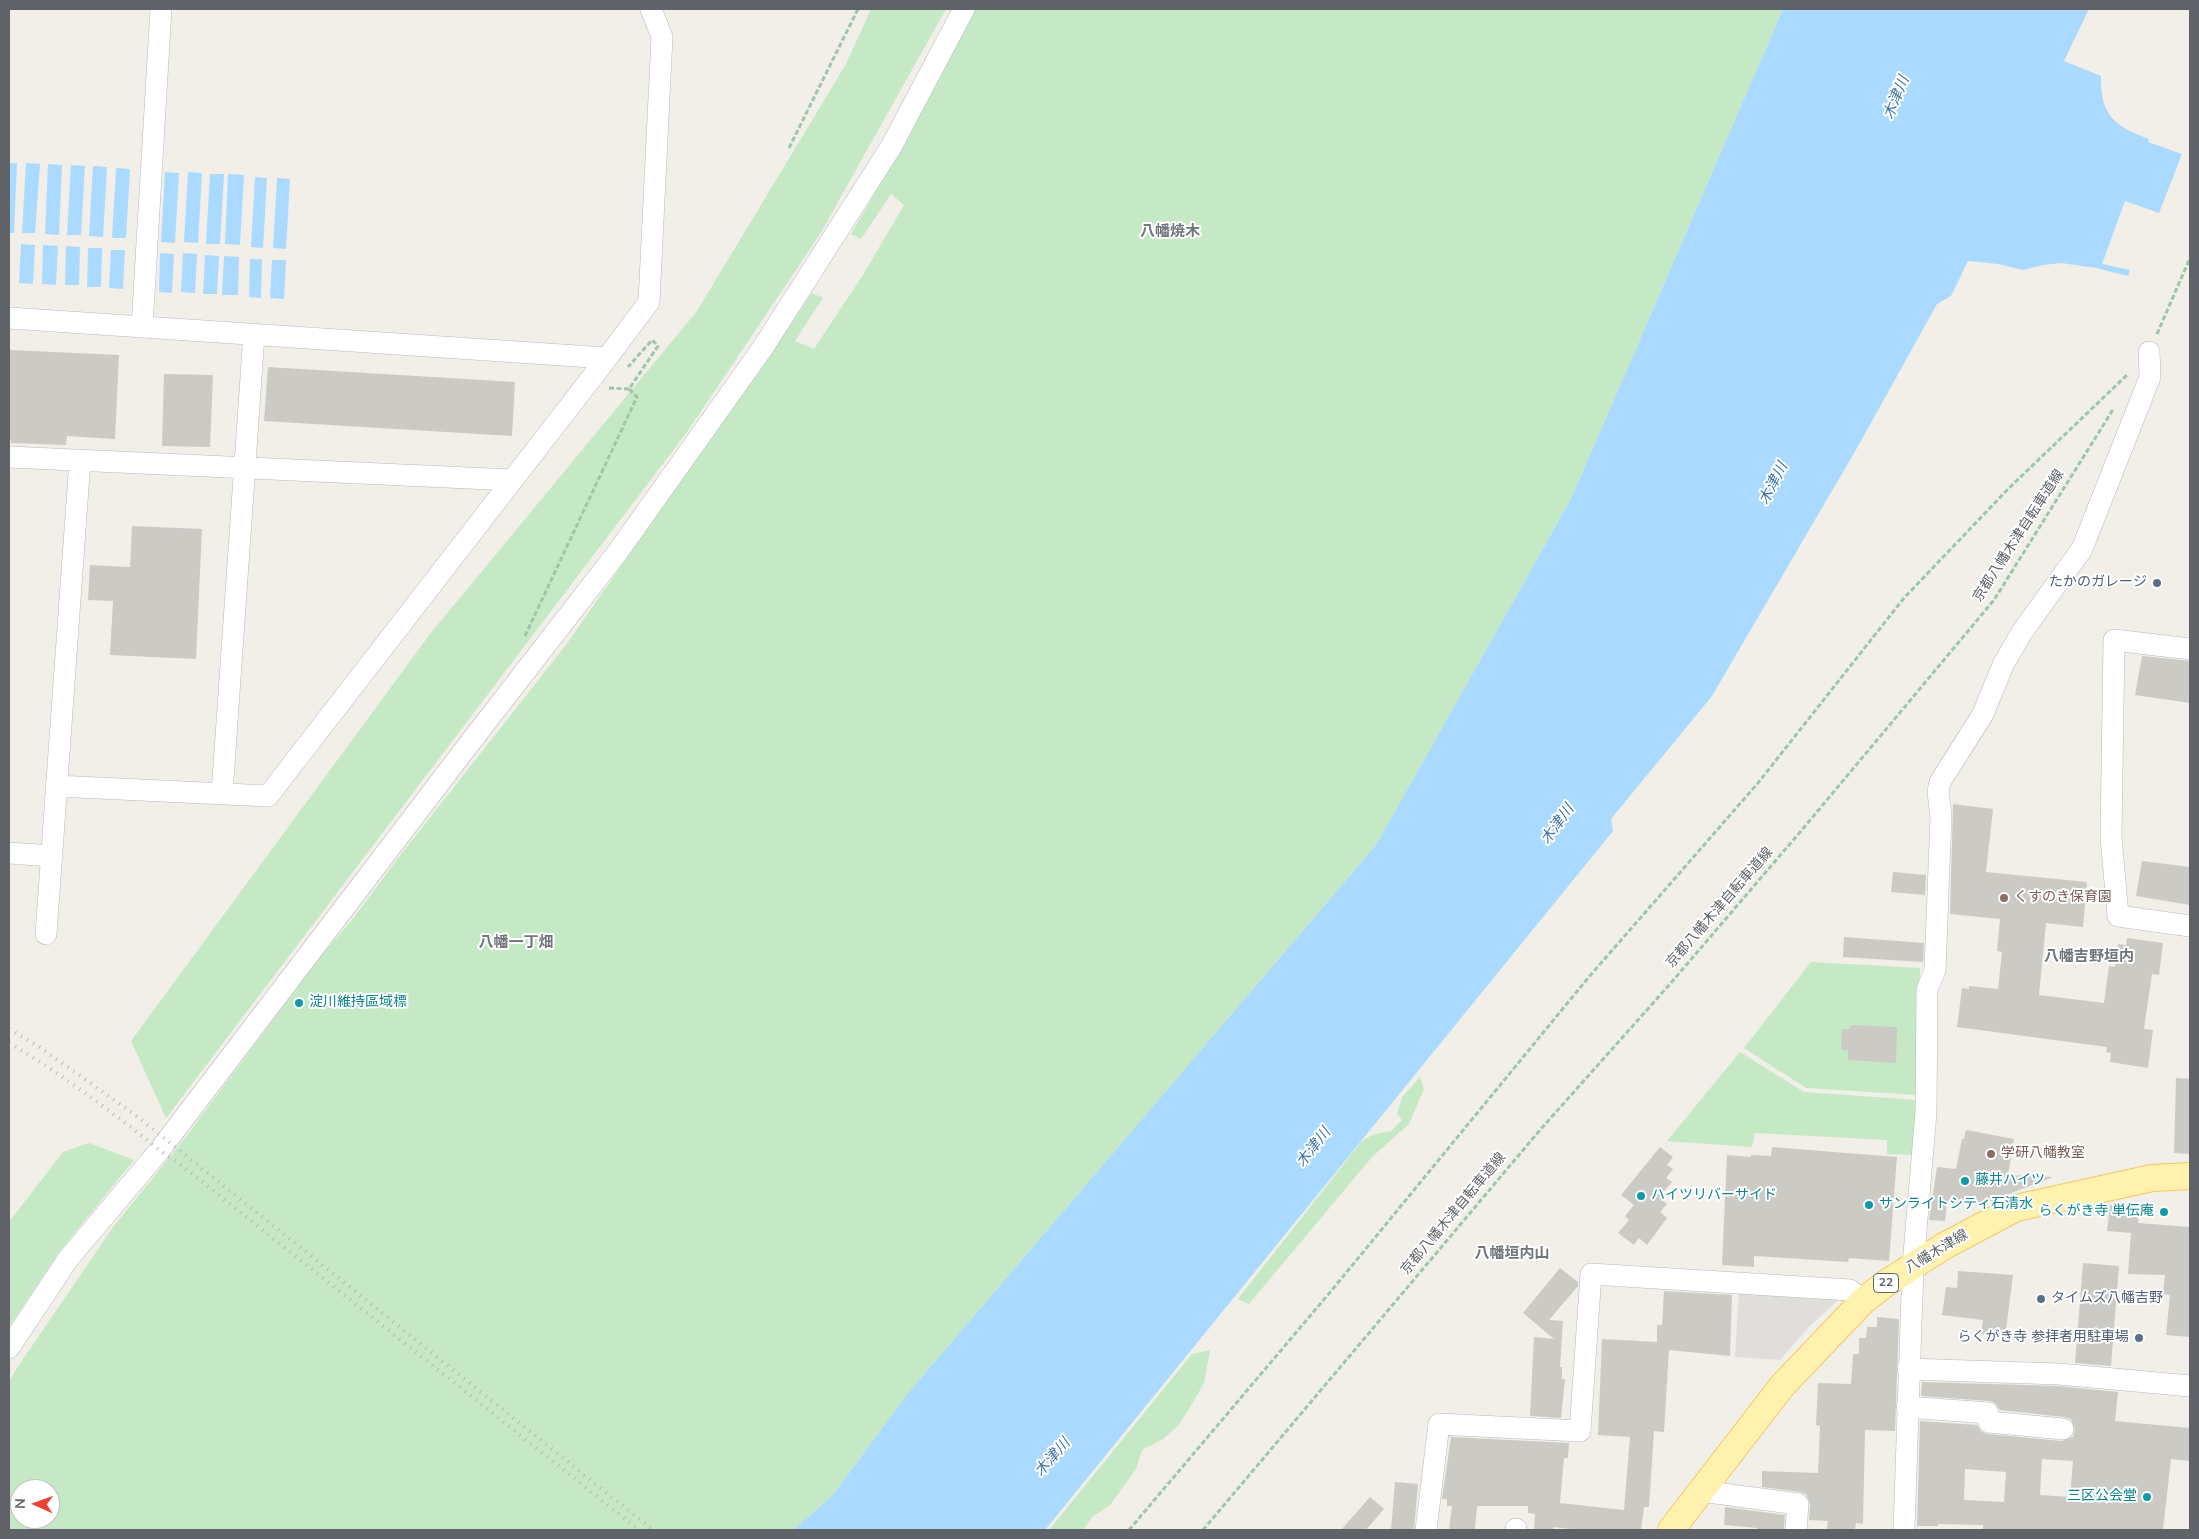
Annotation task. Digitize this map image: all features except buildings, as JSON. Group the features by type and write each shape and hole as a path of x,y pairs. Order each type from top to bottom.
{"main road":[{"name":"八幡木津線","path":"1671,1530 1782,1386 1864,1301 1913,1266 1944,1246 2016,1208 2152,1178 2190,1176"}],"street":[{"path":"142,327 161,9"},
{"path":"56,786 268,796 512,480 601,382 607,358 650,302 662,37 651,9"},
{"path":"9,1348 68,1259 159,1151 463,752 617,554 762,348 891,147 964,9"},
{"path":"9,318 607,358"},
{"path":"222,794 254,334"},
{"path":"1904,1530 1913,1266 1926,1112 1927,990 1935,970 1941,816 1938,792 1940,782 1983,714 2003,665 2022,632 2082,549 2150,377 2149,352"},
{"path":"9,457 512,480"},
{"path":"46,934 80,460"},
{"path":"2190,649 2114,640 2111,837 2118,916 2190,926"},
{"path":"9,853 52,856"},
{"path":"1426,1530 1439,1424 1580,1431 1591,1274 1850,1290 1864,1301"},
{"path":"1908,1369 2059,1374 2190,1386"},
{"path":"1907,1407 1988,1413 1989,1422 2062,1429"},
{"path":"1701,1491 1798,1504 1796,1530"}],"path":[{"path":"789,148 858,9"},
{"path":"1129,1530 1332,1290 1588,978 1758,783 1904,598 2009,488 2094,409 2149,352 2190,258"},
{"path":"628,368 652,340 658,346 629,389"},
{"path":"601,382 615,381"},
{"path":"522,643 637,397 629,389 601,382"},
{"name":"京都八幡木津自転車道線","path":"1203,1530 1533,1138 1670,984 1795,838 1994,600 2118,402"}],"shaded area":[{"path":"1739,1293 1838,1300 1808,1328 1780,1360 1735,1357"}],"green space":[{"path":"871,9 946,9 820,234 687,432 166,1118 131,1041 430,634 697,311 846,64"},
{"path":"975,9 1783,9 1571,499 1376,845 909,1392 832,1496 793,1530 9,1530 9,1381 21,1362 114,1226 185,1138 320,957 352,920 406,848 566,645 812,293 823,298 795,341 814,349 863,275 904,205 891,194 861,239 851,234 912,130"},
{"path":"1811,962 1920,968 1918,1095 1806,1088 1744,1048"},
{"path":"1740,1052 1804,1092 1917,1100 1913,1155 1887,1154 1887,1140 1755,1133 1752,1147 1667,1141"},
{"path":"1420,1077 1424,1089 1409,1124 1372,1157 1249,1304 1238,1299 1361,1142 1372,1135 1391,1131 1402,1120 1397,1114 1402,1097"},
{"path":"89,1143 134,1160 59,1252 9,1327 9,1222 63,1152"},
{"path":"1210,1350 1204,1383 1189,1409 1178,1426 1163,1439 1142,1450 1136,1469 1110,1505 1092,1517 1083,1530 1049,1530 1192,1354"}],"water":[{"name":"木津川","path":"1783,9 2089,9 2064,61 2101,76 2103,100 2107,110 2118,124 2149,139 2148,142 2182,154 2159,213 2125,201 2102,264 2130,270 2128,276 2096,268 2061,263 2023,270 1998,264 1968,261 1951,296 1937,304 1857,448 1712,696 1611,819 1613,831 1045,1530 793,1530 832,1496 909,1392 1376,845 1571,499"},
{"path":"9,163 17,163 14,233 9,233"},
{"path":"26,163 40,164 35,233 22,233"},
{"path":"48,164 62,165 59,235 45,234"},
{"path":"71,165 85,166 81,235 67,235"},
{"path":"93,166 107,167 103,237 89,236"},
{"path":"116,168 130,169 126,238 112,238"},
{"path":"165,172 179,173 175,243 161,242"},
{"path":"188,172 202,173 198,243 184,242"},
{"path":"210,174 224,174 220,244 206,244"},
{"path":"228,174 244,175 240,245 225,244"},
{"path":"255,177 267,178 263,248 251,247"},
{"path":"277,178 290,179 286,249 273,248"},
{"path":"21,244 35,245 33,284 19,283"},
{"path":"43,245 58,246 56,285 42,284"},
{"path":"66,246 80,247 79,285 65,285"},
{"path":"88,248 102,248 101,287 87,287"},
{"path":"111,250 125,250 123,289 109,288"},
{"path":"160,253 174,254 172,293 159,292"},
{"path":"183,253 197,254 195,293 181,292"},
{"path":"205,255 219,256 217,294 203,294"},
{"path":"224,256 239,257 238,295 222,295"},
{"path":"250,259 262,259 261,298 249,297"},
{"path":"272,260 286,260 284,299 270,298"}],"railway":[{"path":"9,1029 38,1046 134,1114 653,1530"},
{"path":"9,1043 68,1081 176,1161 639,1530"}],"place":[{"name":"たかのガレージ","path":"2157,583"},
{"name":"くすのき保育園","path":"2004,898"},
{"name":"淀川維持區域標","path":"299,1003"},
{"name":"学研八幡教室","path":"1991,1154"},
{"name":"藤井ハイツ","path":"1965,1181"},
{"name":"ハイツリバーサイド","path":"1641,1196"},
{"name":"サンライトシティ石清水","path":"1869,1205"},
{"name":"らくがき寺 単伝庵","path":"2164,1212"},
{"name":"タイムズ八幡吉野","path":"2041,1299"},
{"name":"らくがき寺 参拝者用駐車場","path":"2139,1338"},
{"name":"三区公会堂","path":"2147,1497"}],"district":[{"name":"八幡焼木","path":"1170,232"},
{"name":"八幡一丁畑","path":"516,943"},
{"name":"八幡吉野垣内","path":"2089,957"},
{"name":"八幡垣内山","path":"1512,1254"}]}
